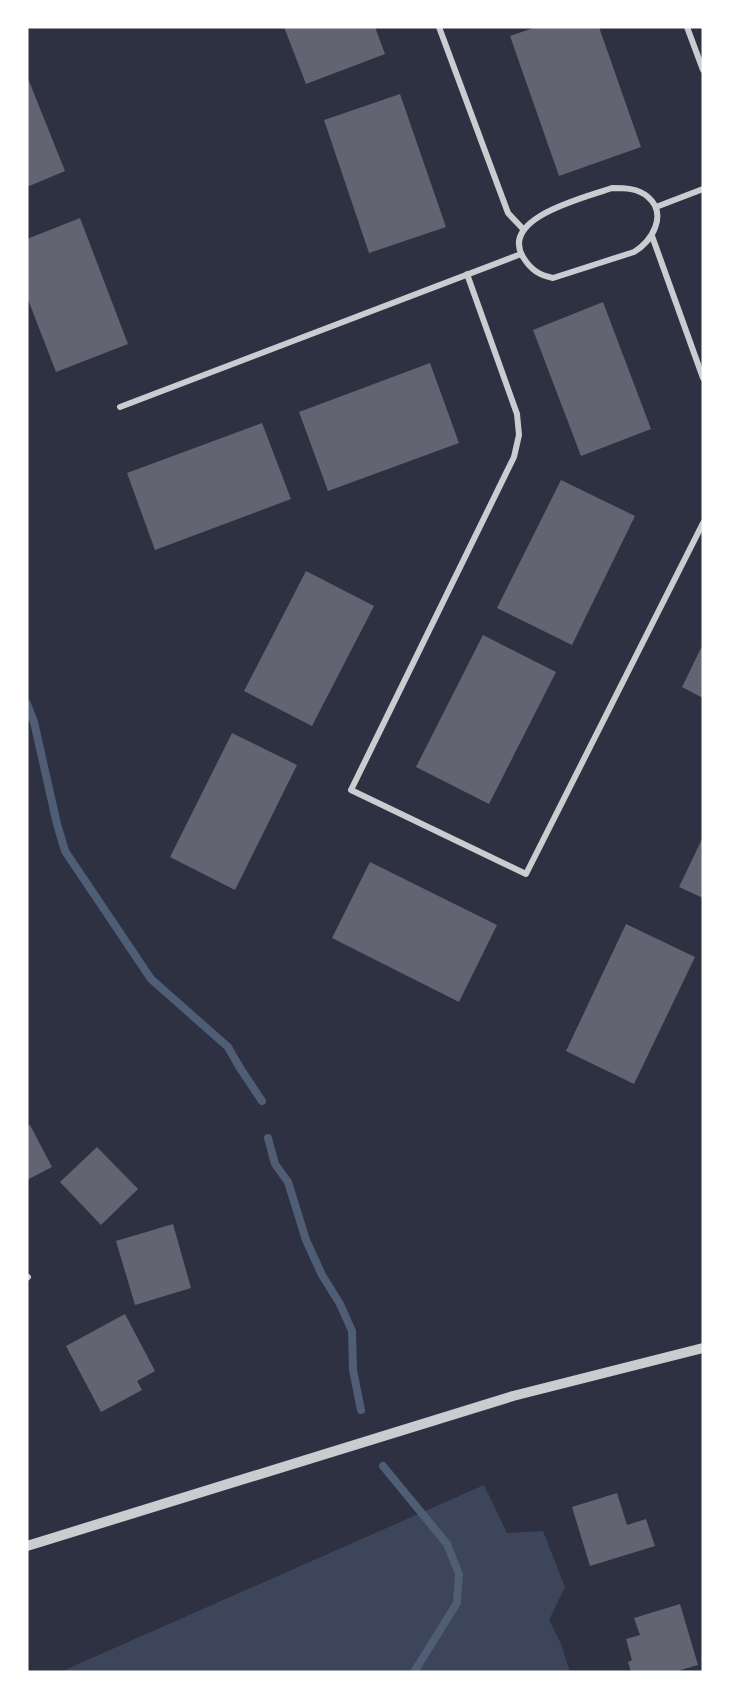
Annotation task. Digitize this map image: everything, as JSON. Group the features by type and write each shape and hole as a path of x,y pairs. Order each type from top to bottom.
{"street":[{"path":"439,27 508,213 524,230"},
{"path":"687,27 703,70"},
{"path":"612,188 637,191 648,197 656,207 656,221 652,236 644,247 634,252 553,278 540,275 529,266 521,254 520,241 524,230 532,220 544,212 612,188"},
{"path":"656,207 703,189"},
{"path":"652,236 703,378"},
{"path":"120,407 521,254"},
{"path":"467,274 517,414 519,435 514,457 351,790 526,874 703,523"},
{"path":"27,1546 513,1396 703,1348"}],"shaded area":[{"path":"484,1485 507,1533 543,1531 565,1587 549,1620 561,1644 570,1672 60,1672"}],"building":[{"path":"284,27 375,27 385,54 306,84"},
{"path":"536,27 599,27 641,147 559,176 510,36"},
{"path":"27,76 65,171 27,187"},
{"path":"400,94 446,227 369,253 324,120"},
{"path":"80,218 128,344 56,372 27,297 27,239"},
{"path":"603,302 651,429 581,456 533,330"},
{"path":"430,363 459,443 328,491 299,412"},
{"path":"262,423 291,499 155,550 127,473"},
{"path":"561,480 635,516 572,645 497,608"},
{"path":"306,571 374,606 312,726 244,691"},
{"path":"483,635 556,672 489,804 416,767"},
{"path":"703,644 703,698 682,687"},
{"path":"232,733 297,765 235,890 170,857"},
{"path":"703,837 703,898 679,887"},
{"path":"370,862 497,925 459,1002 332,938"},
{"path":"626,924 695,957 634,1084 566,1051"},
{"path":"30,1125 52,1167 27,1180 27,1126"},
{"path":"97,1147 138,1189 101,1225 60,1182"},
{"path":"173,1224 191,1288 135,1305 116,1241"},
{"path":"125,1314 155,1371 137,1381 142,1390 101,1412 66,1346"},
{"path":"617,1493 627,1525 646,1519 655,1546 590,1566 572,1507"},
{"path":"680,1604 698,1665 674,1672 631,1672 628,1662 632,1660 626,1639 640,1635 634,1618"}],"waterway":[{"path":"27,704 34,722 65,851 151,979 228,1047 262,1101"},
{"path":"268,1138 275,1164 288,1182 306,1240 352,1331 353,1370 361,1410"},
{"path":"383,1466 447,1544 459,1574 457,1603 414,1672"}]}
